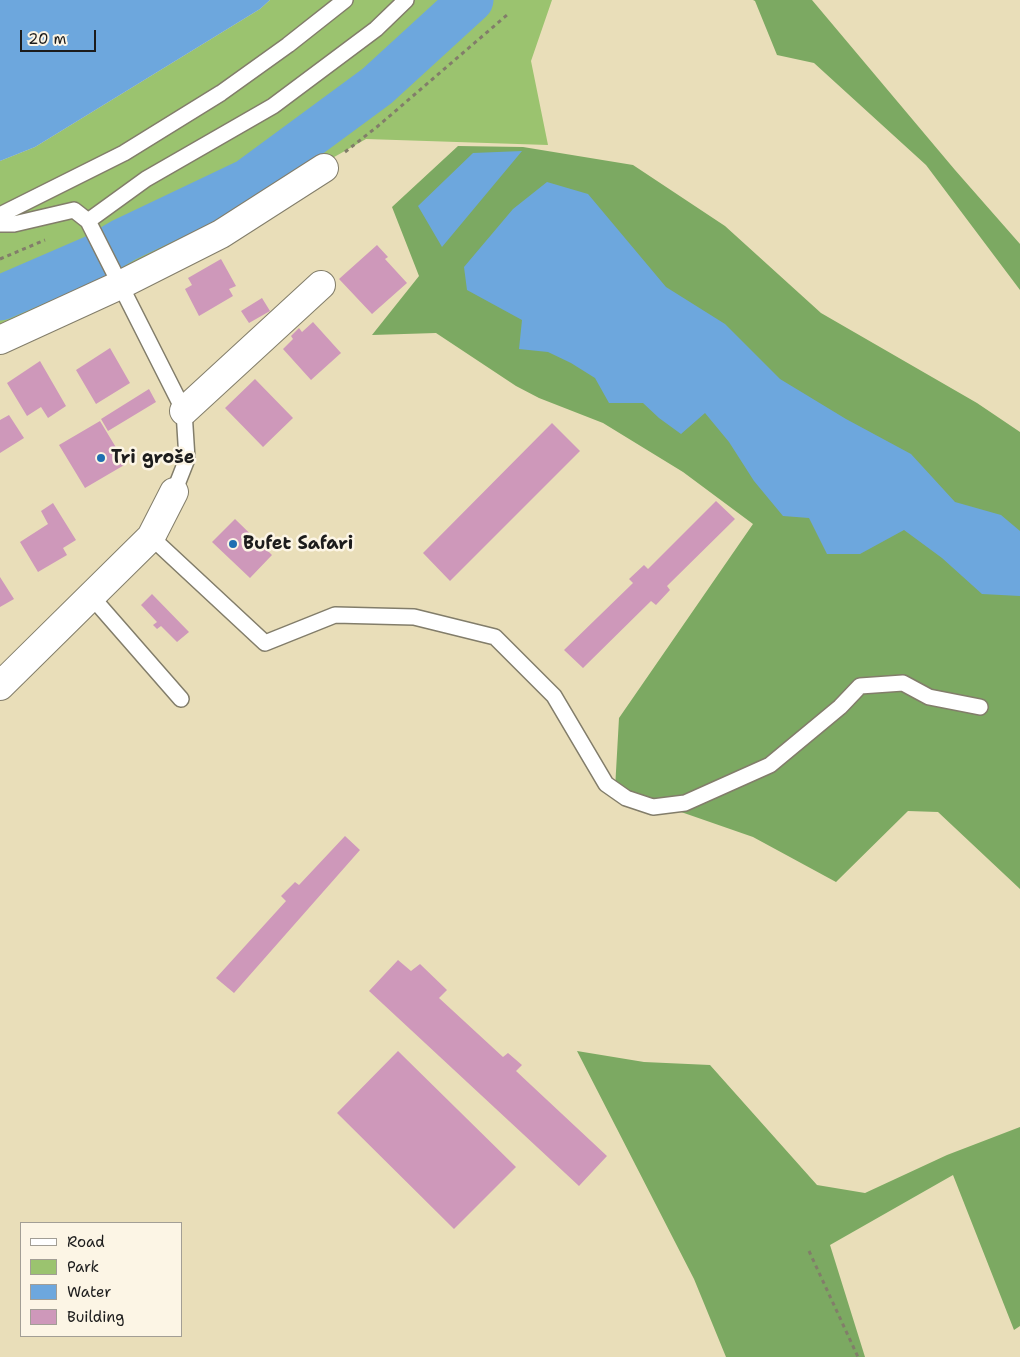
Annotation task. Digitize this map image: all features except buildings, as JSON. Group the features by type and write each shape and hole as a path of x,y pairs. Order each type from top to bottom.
{"street":[{"path":"0,340 120,285 221,234 324,168"},
{"path":"184,411 321,285"},
{"path":"0,686 151,537 174,492"}],"lane":[{"path":"0,215 124,153 221,93 346,0"},
{"path":"88,221 146,179 273,106 376,29 406,0"},
{"path":"0,224 14,224 74,210 88,221 184,411 186,459 174,492"},
{"path":"151,537 265,643 335,615 414,617 495,637 554,696 606,784 626,798 653,807 686,803 770,765 840,707 860,686 904,683 929,697 980,707"},
{"path":"91,596 181,699"}],"path":[{"path":"324,168 378,126 507,15"},
{"path":"809,1251 858,1357"}],"green space":[{"path":"270,0 552,0 531,61 548,145 366,139 0,346 0,161 35,147 260,9"},
{"path":"753,0 812,0 1020,244 1020,290 926,165 814,63 777,55"},
{"path":"458,146 523,147 633,165 725,226 821,313 977,403 1020,432 1020,889 938,812 908,811 836,882 753,837 615,789 619,718 753,524 683,472 603,423 539,398 516,386 436,333 372,335 419,276 392,207"},
{"path":"577,1051 644,1062 710,1065 817,1185 865,1193 947,1155 1020,1127 1020,1326 1014,1330 953,1175 830,1245 865,1357 726,1357 694,1279"}],"water":[{"path":"0,0 270,0 260,9 35,147 0,161"},
{"path":"522,151 442,247 418,206 473,153"},
{"path":"547,182 588,194 666,287 725,324 780,379 846,419 911,454 955,502 1001,515 1020,531 1020,596 982,594 942,558 904,530 860,554 827,554 809,518 783,516 754,481 729,442 705,413 681,434 659,418 643,403 609,403 595,378 571,363 548,352 519,349 522,320 467,290 464,267 513,209"}],"waterway":[{"path":"0,298 95,257 124,240 248,181 377,86 471,0"}],"place":[{"name":"Tri groše","path":"101,458"},
{"name":"Bufet Safari","path":"233,544"}]}
